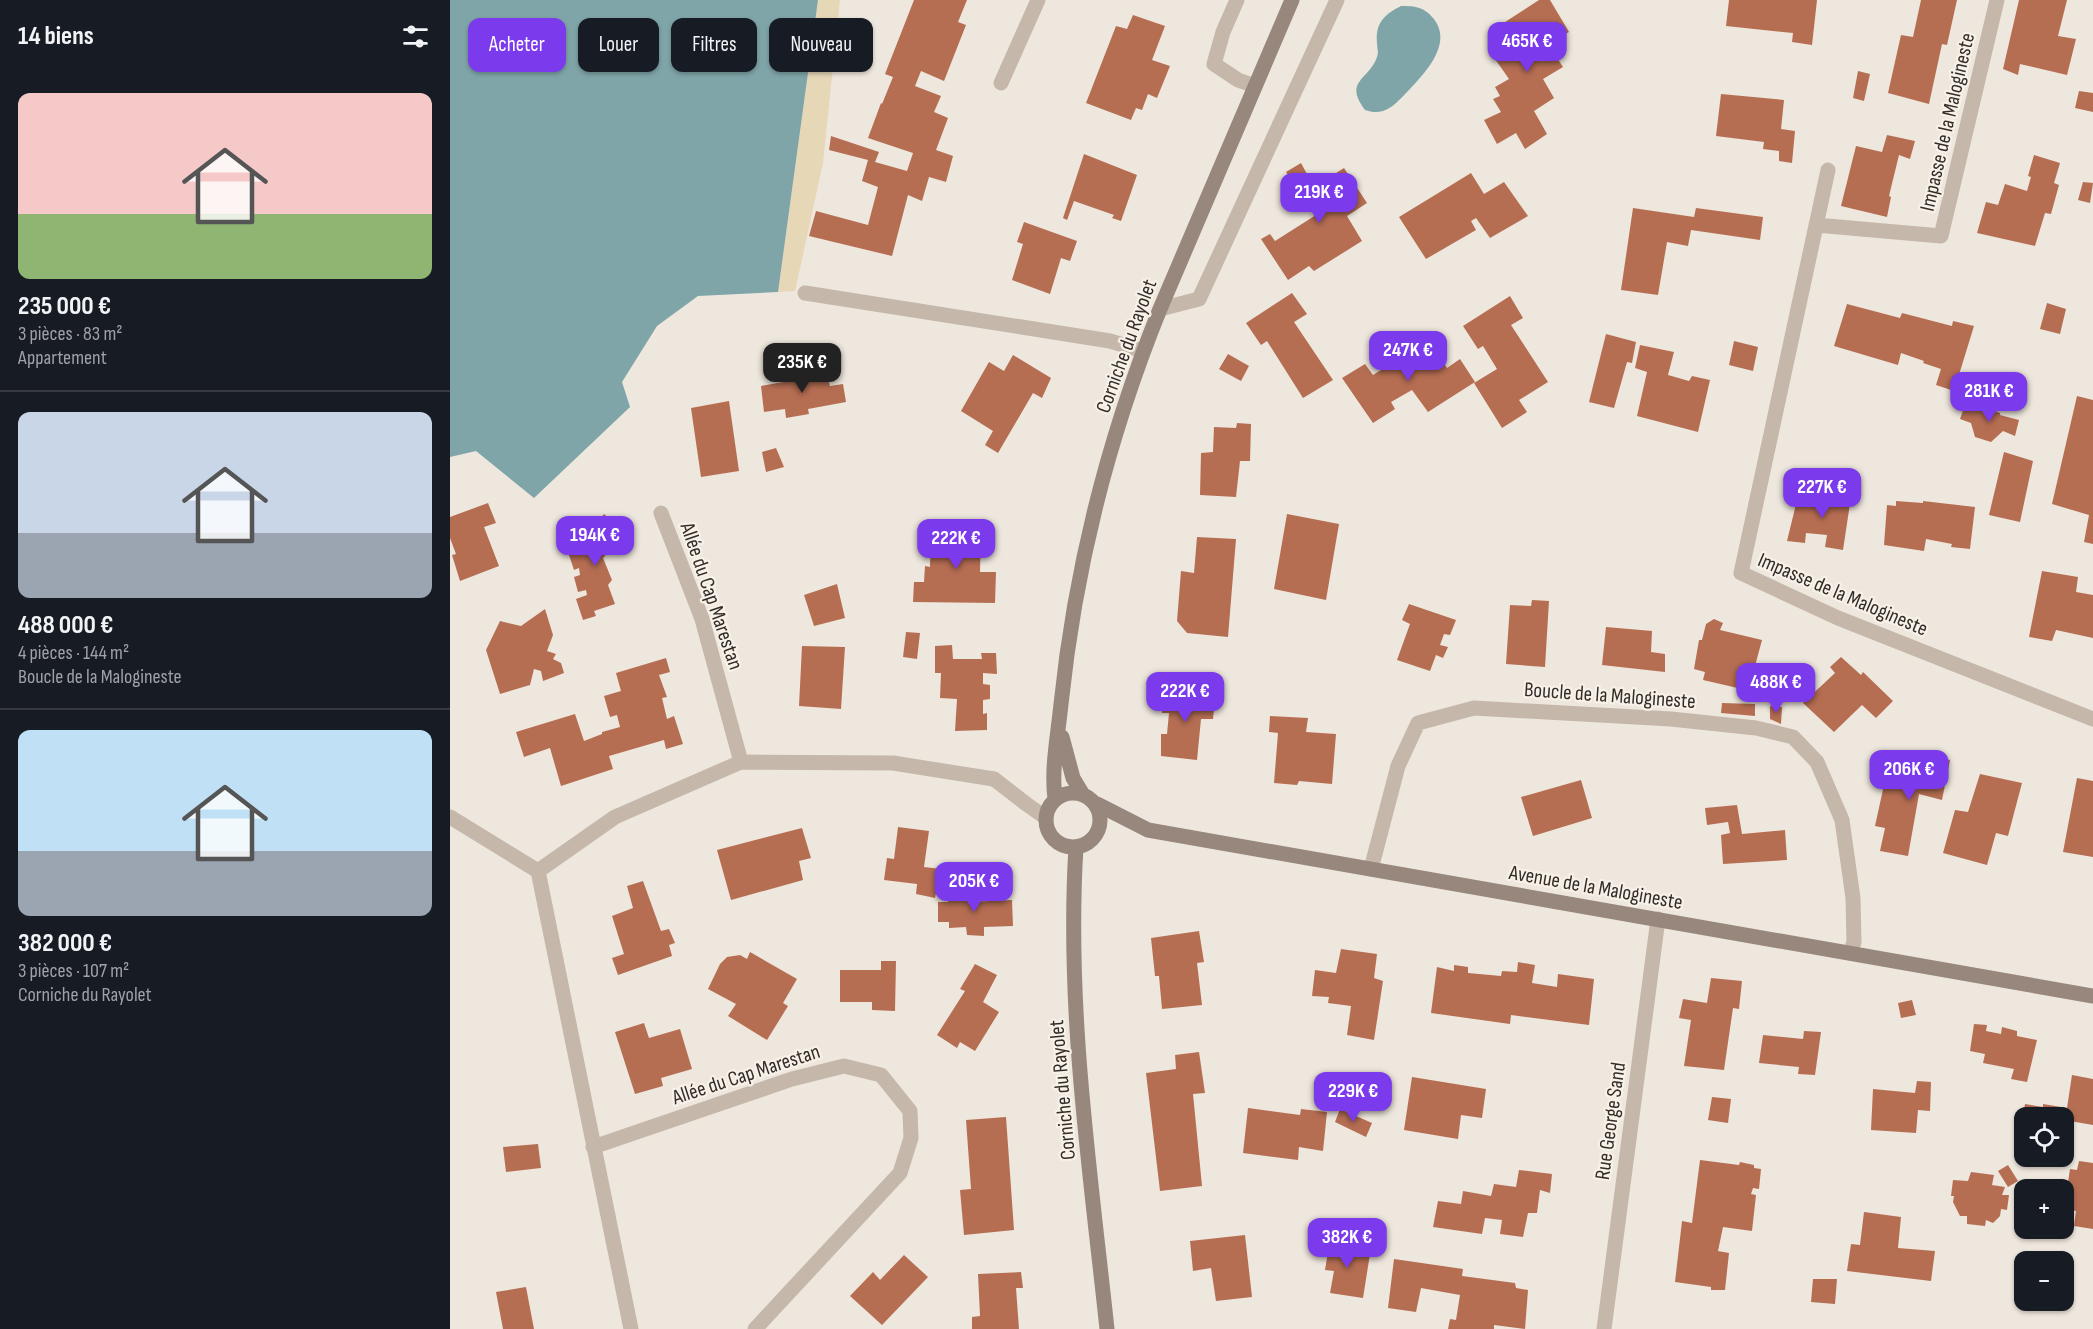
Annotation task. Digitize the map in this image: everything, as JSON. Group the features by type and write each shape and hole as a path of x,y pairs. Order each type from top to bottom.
{"main road":[{"name":"Corniche du Rayolet","path":"1046,818 1049,806 1055,799 1053,784 1065,666 1085,547 1101,485 1143,351 1292,0"},
{"name":"Corniche du Rayolet","path":"1059,724 1073,778 1082,793 1097,804"},
{"path":"1055,799 1063,794 1082,793"},
{"path":"1046,818 1048,831 1053,838 1067,847 1085,845 1098,832 1101,823 1101,813 1097,804"},
{"name":"Avenue de la Malogineste","path":"1097,804 1148,830 2093,996"},
{"name":"Corniche du Rayolet","path":"1076,847 1073,899 1076,1034 1107,1329"}],"street":[{"path":"1001,84 1038,0"},
{"path":"1237,0 1223,32 1214,64 1238,80 1255,86"},
{"path":"1160,309 1199,299 1337,0"},
{"name":"Impasse de la Malogineste","path":"1816,225 1941,236 1997,0"},
{"name":"Impasse de la Malogineste","path":"1828,170 1741,573 1838,618 2093,719"},
{"path":"805,293 1110,341 1143,351"},
{"name":"Allée du Cap Marestan","path":"661,513 702,619 741,762"},
{"name":"Boucle de la Malogineste","path":"1371,868 1398,766 1418,723 1474,708 1671,719 1756,728 1792,737 1817,762 1842,820 1853,898 1854,942 1850,953"},
{"path":"538,871 615,817 741,762 893,763 994,779 1046,818"},
{"path":"450,817 538,871 631,1329"},
{"name":"Rue George Sand","path":"1604,1329 1658,920"},
{"name":"Allée du Cap Marestan","path":"593,1147 792,1078 844,1066 881,1075 910,1111 911,1138 900,1173 755,1329"}],"sand":[{"path":"818,0 840,0 838,18 816,18"},
{"path":"808,72 832,72 823,163 795,291 778,292"}],"water":[{"path":"450,0 818,0 816,18 769,18 769,72 808,72 778,292 698,296 657,326 622,382 630,407 534,498 476,451 450,457"},
{"path":"1401,6 1419,8 1434,19 1439,29 1439,48 1422,76 1393,105 1381,112 1365,110 1356,93 1357,87 1377,57 1379,25 1390,12"}],"building":[{"path":"914,0 967,0 958,22 966,25 944,81 921,71 915,86 941,96 934,112 948,118 936,150 953,156 946,182 929,177 922,201 908,195 892,256 809,236 816,211 868,225 878,187 862,181 868,160 829,150 831,136 879,152 875,162 907,171 913,153 868,138 893,77 885,74"},
{"path":"1539,0 1550,0 1569,32 1548,44 1563,67 1543,79 1554,98 1534,111 1547,134 1525,149 1516,133 1497,144 1484,120 1501,112 1493,99 1500,96 1495,87 1509,79 1495,59 1511,49 1503,35 1505,34 1502,24"},
{"path":"1729,0 1817,0 1812,45 1792,42 1793,33 1726,26"},
{"path":"1921,0 1957,0 1947,45 1942,44 1929,104 1888,93 1901,35 1913,37"},
{"path":"2019,0 2067,0 2058,36 2076,39 2067,75 2020,64 2018,75 2003,69"},
{"path":"1133,15 1165,26 1152,60 1170,66 1157,98 1148,94 1142,110 1136,108 1131,120 1086,103 1116,26 1127,29"},
{"path":"1858,71 1870,74 1864,101 1853,98"},
{"path":"2079,91 2093,93 2093,112 2075,108"},
{"path":"1721,94 1784,100 1781,129 1795,131 1792,163 1779,161 1779,151 1763,149 1764,142 1716,136"},
{"path":"1887,135 1915,141 1910,159 1899,155 1889,196 1891,197 1887,217 1841,206 1856,146 1882,152"},
{"path":"1084,154 1137,175 1121,221 1112,218 1114,215 1074,201 1067,220 1063,218"},
{"path":"2034,155 2060,163 2054,183 2059,185 2051,214 2045,213 2035,246 1977,233 1986,202 1998,205 2005,184 2027,191 2031,177 2028,176"},
{"path":"1301,163 1314,187 1344,168 1367,203 1347,216 1362,241 1314,271 1309,266 1288,280 1261,239 1270,234 1275,241 1316,215 1286,172"},
{"path":"1471,173 1484,194 1504,182 1528,216 1490,238 1476,218 1471,221 1476,230 1426,259 1399,217"},
{"path":"2083,182 2093,183 2090,203 2078,200"},
{"path":"1633,208 1694,217 1696,208 1763,217 1760,240 1691,230 1688,246 1667,242 1658,295 1621,290"},
{"path":"1024,222 1077,241 1070,261 1061,258 1050,294 1012,280 1023,244 1017,242"},
{"path":"1292,293 1307,314 1294,322 1333,380 1303,398 1267,341 1261,345 1246,323"},
{"path":"1510,296 1523,318 1511,325 1548,382 1519,400 1527,412 1502,428 1474,383 1497,369 1483,346 1478,349 1463,326"},
{"path":"2047,303 2066,309 2060,334 2040,329"},
{"path":"1847,304 1900,318 1902,313 1952,326 1953,321 1974,326 1954,391 1936,385 1941,369 1923,363 1924,361 1901,353 1898,365 1834,346"},
{"path":"1606,334 1636,342 1632,363 1627,362 1614,408 1589,402"},
{"path":"1429,340 1447,368 1460,359 1475,382 1428,412 1412,390 1391,402 1395,409 1373,423 1342,378 1365,364 1373,375"},
{"path":"1734,341 1758,347 1753,371 1729,365"},
{"path":"1640,345 1674,352 1668,375 1689,381 1692,376 1710,380 1698,432 1637,416 1647,372 1635,368"},
{"path":"1228,354 1249,366 1241,381 1219,369"},
{"path":"1013,355 1051,378 1042,398 1033,393 998,453 985,445 993,431 961,411 989,362 1004,371"},
{"path":"816,367 818,380 828,379 830,386 843,384 846,402 808,409 809,414 786,418 785,409 764,412 761,386 795,380 794,370"},
{"path":"2077,396 2093,400 2093,544 2084,542 2089,515 2052,504"},
{"path":"729,401 739,471 701,477 691,408"},
{"path":"1965,405 1981,410 1982,408 1992,410 2000,415 2019,420 2015,436 2003,431 1991,442 1975,437 1971,423 1960,419"},
{"path":"1237,423 1251,424 1250,461 1240,461 1236,497 1200,495 1201,453 1213,452 1214,427 1236,428"},
{"path":"776,448 784,467 766,472 762,452"},
{"path":"2004,452 2033,461 2020,522 1989,515"},
{"path":"1813,491 1851,497 1843,550 1825,547 1827,535 1806,533 1805,543 1787,541 1797,500 1811,502"},
{"path":"1896,501 1923,503 1923,501 1975,507 1970,549 1951,547 1952,544 1926,539 1924,551 1884,545 1887,505 1896,506"},
{"path":"488,503 496,523 484,527 499,566 460,581 452,555 456,554 450,538 450,517"},
{"path":"604,514 625,533 603,558 612,580 608,585 615,604 594,611 596,616 583,620 576,599 587,595 586,590 578,592 574,577 580,575 579,568 574,570 566,546 593,537 592,530"},
{"path":"1287,514 1339,524 1326,600 1274,589"},
{"path":"981,529 980,572 996,572 995,603 913,602 914,582 924,582 925,566 930,567 931,530"},
{"path":"1197,537 1236,539 1228,637 1187,633 1177,621 1181,571 1194,573"},
{"path":"2042,571 2078,577 2076,592 2093,595 2093,638 2056,630 2052,641 2029,637"},
{"path":"837,584 845,618 814,626 804,595"},
{"path":"1532,600 1549,601 1545,667 1506,664 1510,605 1531,606"},
{"path":"1409,604 1456,620 1450,635 1444,634 1440,645 1448,647 1443,658 1436,655 1430,671 1397,660 1410,624 1402,620"},
{"path":"545,609 553,635 547,651 556,654 553,659 561,663 564,673 543,681 541,671 534,669 530,685 500,694 486,650 500,621 521,626"},
{"path":"1714,619 1723,623 1720,630 1762,640 1755,666 1760,668 1755,692 1703,680 1705,672 1694,669 1699,640 1702,640 1706,624"},
{"path":"1606,627 1652,631 1651,652 1665,654 1665,672 1602,665"},
{"path":"906,632 920,633 917,659 903,657"},
{"path":"952,645 953,659 982,659 981,653 996,653 997,674 983,673 983,684 990,685 990,699 983,700 983,714 987,713 987,730 955,731 957,699 940,698 941,673 935,673 935,646"},
{"path":"802,646 845,647 841,709 799,706"},
{"path":"1841,657 1861,675 1863,672 1893,701 1876,718 1862,705 1834,732 1803,703 1835,673 1830,667"},
{"path":"666,658 670,672 659,675 667,697 662,698 667,719 674,716 683,744 666,749 664,740 609,756 613,769 561,786 550,748 524,757 516,732 575,714 584,741 602,732 620,727 617,715 610,717 604,696 621,691 616,673"},
{"path":"1175,690 1213,694 1211,697 1215,697 1213,719 1201,719 1197,760 1161,756 1161,734 1167,734 1169,713 1162,713 1164,694 1175,695"},
{"path":"1722,703 1755,704 1755,716 1721,713"},
{"path":"1770,706 1782,707 1781,724 1770,719"},
{"path":"1270,716 1308,718 1306,732 1336,734 1332,784 1299,781 1297,785 1274,783 1278,733 1269,732"},
{"path":"1915,755 1950,760 1942,800 1919,794 1908,856 1880,851 1885,828 1875,826 1884,785 1895,785 1898,771 1911,772"},
{"path":"1980,774 2022,783 2008,836 1996,833 1987,865 1943,853 1955,810 1968,812"},
{"path":"2077,778 2093,781 2093,857 2063,852"},
{"path":"1581,780 1592,818 1533,836 1521,797"},
{"path":"1737,805 1742,834 1785,830 1787,860 1723,864 1721,835 1730,833 1728,822 1707,825 1705,808"},
{"path":"898,827 929,831 924,867 941,869 935,898 916,894 917,884 884,880 887,858 894,859"},
{"path":"802,828 811,858 799,861 803,880 731,900 717,850"},
{"path":"643,881 661,931 669,929 675,943 669,945 672,956 618,975 612,958 624,954 612,916 633,908 627,886"},
{"path":"969,890 970,902 1012,900 1013,926 984,927 984,936 967,935 966,927 949,928 949,922 938,922 938,902 948,902 949,891"},
{"path":"1199,931 1204,962 1197,963 1202,1005 1162,1009 1159,976 1155,976 1151,938"},
{"path":"1341,949 1377,954 1374,978 1383,981 1374,1040 1347,1035 1351,1006 1328,1003 1329,997 1312,996 1315,970 1336,973"},
{"path":"750,952 797,979 783,1003 788,1006 767,1040 728,1016 736,1004 708,989 720,964 727,957 740,955 747,959"},
{"path":"881,961 896,961 895,1011 872,1010 872,1002 840,1002 840,970 881,970"},
{"path":"1518,962 1535,965 1532,983 1557,987 1558,974 1594,979 1589,1025 1511,1015 1510,1024 1431,1013 1437,967 1454,971 1454,965 1468,967 1468,973 1501,976 1502,971 1517,972"},
{"path":"975,964 997,975 983,1002 999,1012 975,1051 960,1042 957,1048 937,1035 965,991 960,989"},
{"path":"1711,978 1742,981 1739,1009 1733,1008 1724,1070 1684,1066 1691,1020 1679,1018 1683,999 1707,1003"},
{"path":"1912,1000 1916,1015 1901,1018 1898,1003"},
{"path":"644,1023 649,1038 680,1029 692,1069 661,1078 663,1086 635,1094 615,1032"},
{"path":"1974,1024 1987,1025 1986,1031 2001,1034 2002,1027 2017,1031 2017,1036 2037,1040 2027,1082 2011,1079 2014,1069 1983,1063 1985,1054 1970,1051"},
{"path":"1804,1031 1821,1032 1815,1075 1798,1074 1799,1067 1759,1063 1763,1035 1803,1039"},
{"path":"1199,1052 1205,1093 1193,1094 1202,1186 1160,1191 1146,1073 1176,1069 1175,1055"},
{"path":"2072,1075 2093,1079 2093,1125 2074,1122 2074,1107 2067,1107"},
{"path":"1412,1077 1486,1089 1482,1118 1461,1115 1458,1139 1404,1130"},
{"path":"1917,1081 1931,1082 1930,1111 1918,1110 1916,1133 1871,1130 1873,1089 1915,1093"},
{"path":"1712,1097 1731,1099 1728,1123 1708,1120"},
{"path":"2025,1104 2043,1107 2024,1107"},
{"path":"2043,1104 2061,1107 2043,1107"},
{"path":"1248,1108 1300,1115 1301,1109 1327,1112 1323,1151 1299,1147 1298,1160 1243,1153"},
{"path":"1340,1109 1372,1123 1366,1137 1335,1122"},
{"path":"1006,1117 1014,1230 964,1235 960,1190 971,1189 966,1120"},
{"path":"538,1144 541,1168 506,1172 503,1147"},
{"path":"1700,1160 1739,1165 1740,1162 1761,1169 1759,1189 1753,1188 1751,1194 1756,1195 1752,1231 1723,1227 1718,1251 1729,1253 1725,1290 1711,1290 1711,1287 1675,1282 1682,1221 1692,1223"},
{"path":"2079,1161 2093,1163 2093,1229 2074,1226 2076,1211 2074,1211 2074,1179 2068,1179 2070,1169 2077,1170"},
{"path":"2008,1165 2017,1179 2014,1179 2014,1183 2008,1187 1998,1171"},
{"path":"1519,1170 1552,1174 1550,1193 1540,1190 1537,1213 1528,1213 1523,1237 1500,1234 1502,1220 1485,1218 1482,1234 1433,1227 1438,1201 1461,1204 1463,1191 1491,1196 1494,1184 1516,1187"},
{"path":"1971,1172 1994,1175 1992,1185 2005,1187 2002,1195 2009,1195 2007,1210 2001,1209 2000,1216 1993,1223 1986,1220 1985,1226 1967,1224 1967,1216 1960,1216 1953,1202 1954,1196 1951,1196 1953,1180 1968,1181"},
{"path":"1864,1212 1901,1217 1898,1248 1935,1251 1931,1281 1847,1271 1851,1244 1860,1245"},
{"path":"1245,1235 1252,1297 1216,1301 1211,1268 1193,1271 1190,1241"},
{"path":"1330,1239 1348,1241 1347,1251 1370,1254 1363,1298 1330,1293 1334,1271 1325,1270"},
{"path":"904,1255 928,1277 882,1325 850,1296 873,1272 880,1280"},
{"path":"1394,1259 1463,1269 1462,1276 1515,1283 1516,1288 1528,1290 1525,1329 1494,1325 1494,1329 1448,1329 1450,1319 1456,1320 1460,1295 1421,1288 1416,1312 1388,1308"},
{"path":"1021,1272 1023,1288 1016,1288 1019,1329 972,1329 972,1317 980,1316 978,1274"},
{"path":"1813,1279 1837,1279 1835,1304 1811,1302"},
{"path":"526,1287 534,1329 503,1329 496,1292"}]}
